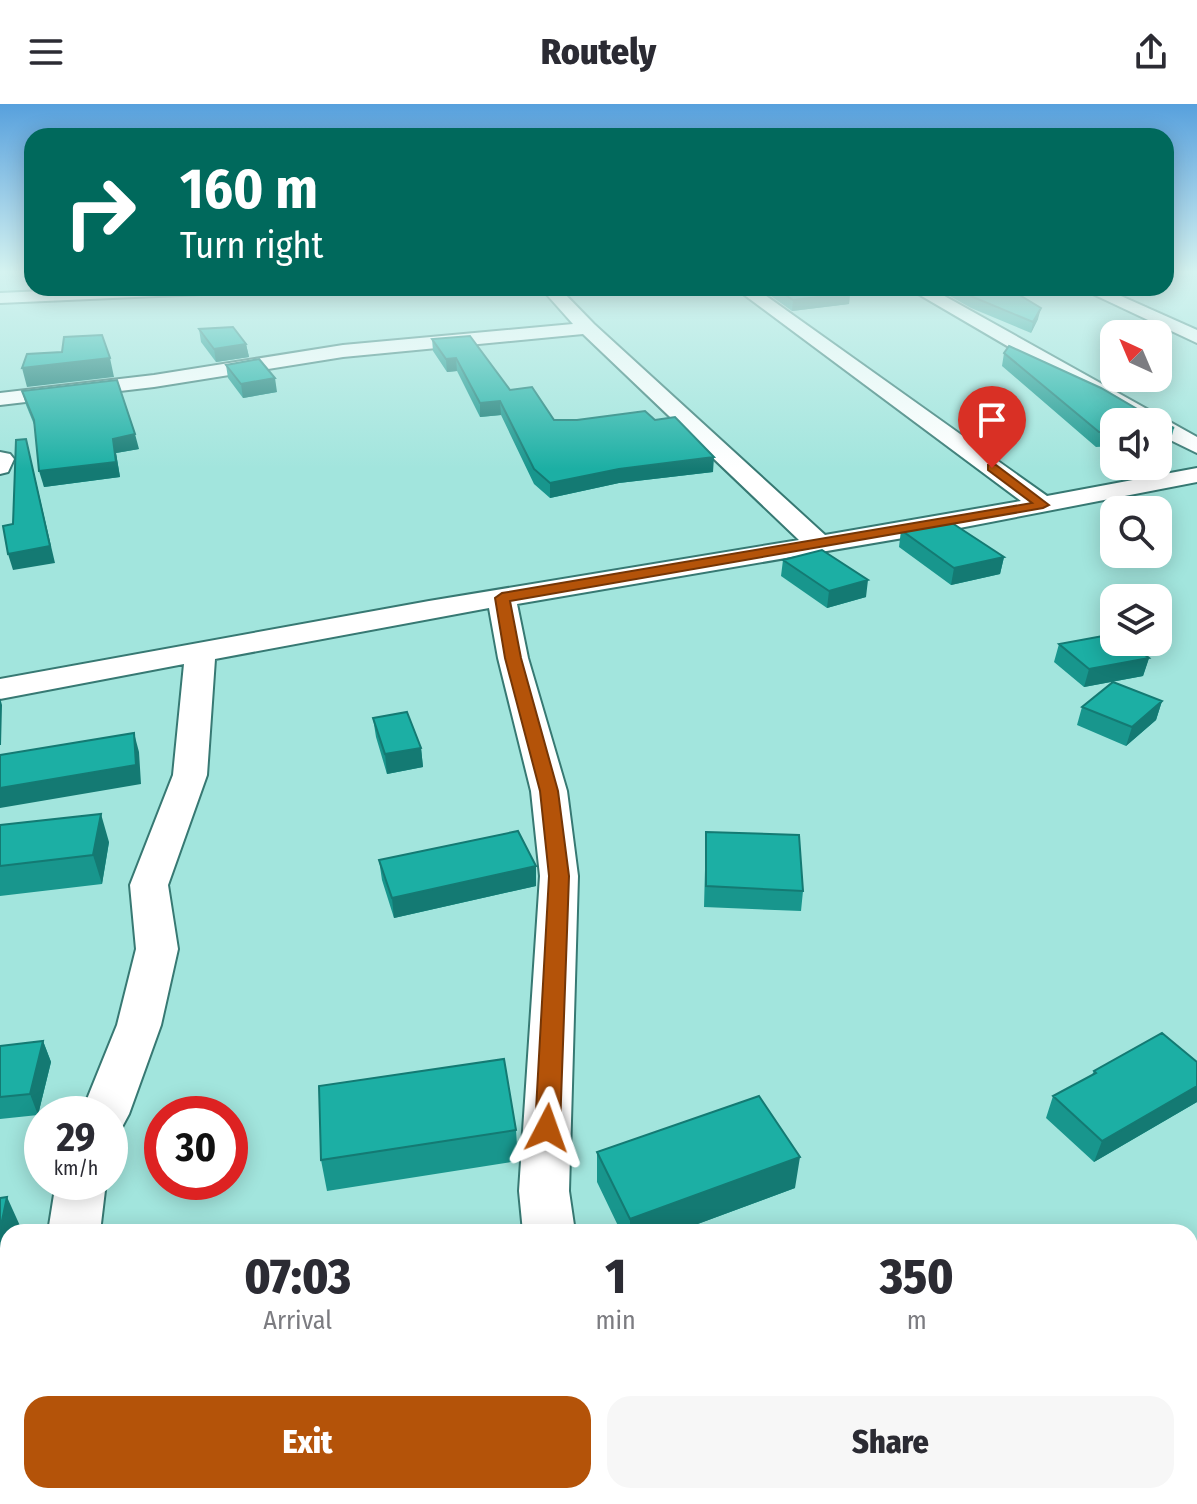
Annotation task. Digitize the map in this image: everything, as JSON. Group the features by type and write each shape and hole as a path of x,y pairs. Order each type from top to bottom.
{"street":[{"path":"0,399 154,381 343,351 477,338"},
{"path":"598,338 819,544"},
{"path":"813,338 1043,505"},
{"path":"1006,338 1129,408"},
{"path":"1172,432 1197,446"},
{"path":"0,689 502,598 1043,505 1197,475"},
{"path":"502,598 513,658 549,791 559,876 544,1191 548,1224"},
{"path":"112,1096 139,1025 157,949 149,885 190,775 200,653"},
{"path":"75,1224 78,1200"}],"building":[{"path":"64,338 103,338 110,358 22,368 27,354 62,352"},
{"path":"206,338 242,338 246,344 214,349"},
{"path":"472,338 510,390 532,387 554,420 645,411 655,420 675,417 714,457 619,469 550,483 534,469 500,401 480,403 456,358 446,359 432,339"},
{"path":"1009,346 1100,388 1100,392 1108,392 1136,408 1100,408 1099,432 1004,353"},
{"path":"259,359 275,378 241,384 226,365"},
{"path":"117,380 135,434 113,439 116,462 39,471 34,420 22,391"},
{"path":"26,439 50,546 8,554 3,526 13,524 16,440"},
{"path":"949,521 1004,557 954,568 901,530"},
{"path":"822,550 868,580 829,591 783,560"},
{"path":"1100,637 1100,656 1149,658 1089,669 1059,644"},
{"path":"1113,682 1162,701 1132,727 1082,707"},
{"path":"407,712 421,748 385,754 373,718"},
{"path":"134,733 136,765 0,788 0,755"},
{"path":"101,814 93,855 0,866 0,825"},
{"path":"518,831 536,866 392,898 379,860"},
{"path":"706,832 799,835 803,891 706,886"},
{"path":"1162,1033 1197,1062 1197,1086 1102,1141 1053,1096 1096,1073 1094,1071"},
{"path":"43,1041 30,1094 0,1097 0,1046"},
{"path":"504,1059 516,1130 321,1160 319,1086"},
{"path":"759,1096 800,1157 630,1219 597,1152"},
{"path":"7,1197 1,1224 0,1224 0,1198"}],"route":[{"path":"547,1128 559,876 549,791 535,730 513,658 502,598 1043,505 992,468"}]}
